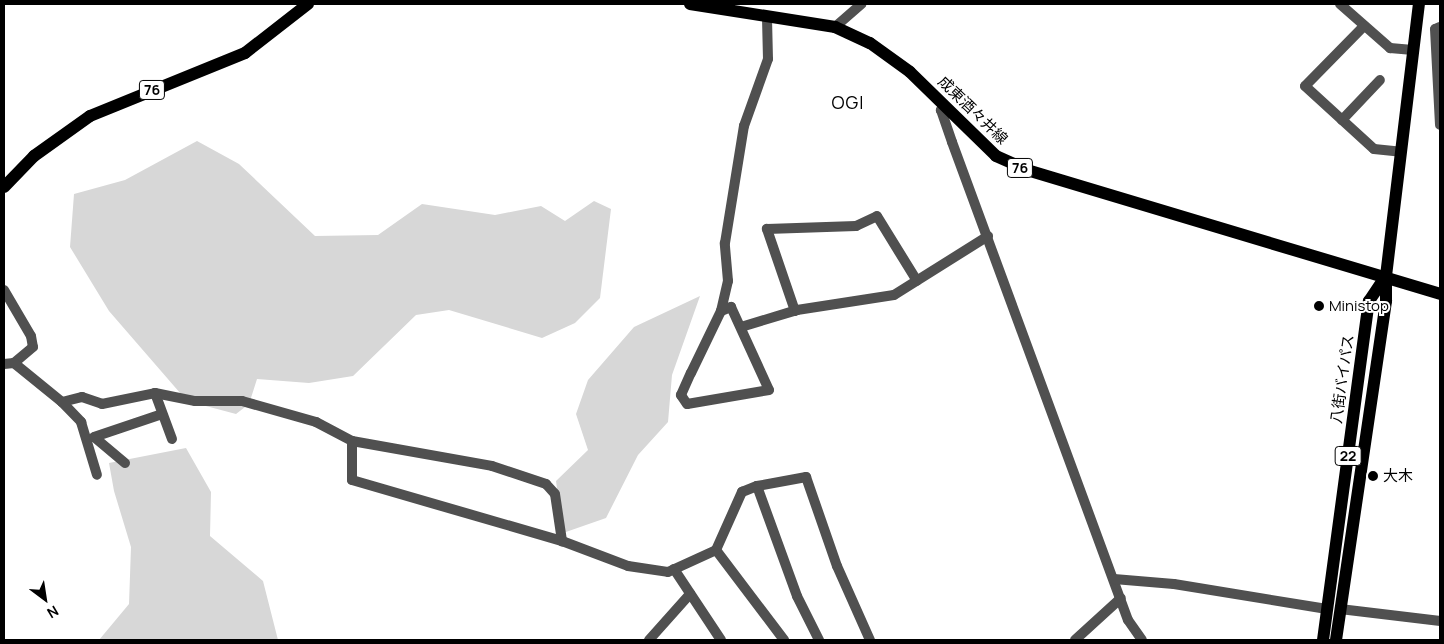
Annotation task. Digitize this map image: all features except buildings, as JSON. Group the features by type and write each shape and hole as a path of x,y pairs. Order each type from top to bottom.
{"main road":[{"name":"76","path":"4,187 34,156 90,116 245,53 308,4"},
{"name":"成東酒々井線","path":"690,4 834,27 889,55 996,156 1026,170 1386,276 1440,294"},
{"name":"八街バイパス","path":"1336,640 1334,609 1369,301 1386,276 1419,4"},
{"name":"八街バイパス","path":"1323,640 1334,609"}],"street":[{"path":"834,27 861,4"},
{"path":"1340,4 1390,48 1413,50"},
{"path":"721,311 731,307 769,390 686,404 681,395 721,311 728,281 725,244 744,126 768,59 767,17"},
{"path":"1364,26 1305,86 1374,149 1401,152"},
{"path":"1440,27 1435,29 1440,125"},
{"path":"1342,120 1380,80"},
{"path":"945,106 941,110 952,142 1121,598 1135,633 1142,640"},
{"path":"795,311 767,229 856,226 877,216 917,281"},
{"path":"741,327 795,311 894,295 988,236"},
{"path":"4,290 33,347 9,364 62,402 81,422 97,475"},
{"path":"62,402 82,397 102,404 155,393 195,401 242,401 275,408 316,422 352,441 492,466 546,484 555,494 562,541"},
{"path":"155,393 172,439"},
{"path":"125,463 94,437 162,414"},
{"path":"352,441 352,480 562,541 628,566 668,572 716,550 742,492 757,486 806,477 837,566 870,640"},
{"path":"757,486 797,596 820,640"},
{"path":"716,550 784,640"},
{"path":"674,569 721,640"},
{"path":"1114,579 1174,584 1334,609 1440,621"},
{"path":"649,640 690,594"},
{"path":"1075,640 1121,598"}],"shaded area":[{"path":"197,141 239,164 315,236 378,235 422,204 495,215 541,206 565,221 594,201 611,209 600,298 575,323 542,338 449,310 416,315 353,376 309,383 257,379 249,404 236,414 187,401 109,311 70,247 74,194 125,180"},
{"path":"700,296 672,375 668,422 638,455 606,518 563,533 556,481 588,450 576,414 588,380 634,327"},
{"path":"186,448 211,492 210,536 263,581 278,640 99,640 129,604 131,547 114,491 109,463"}],"place":[{"name":"Ministop","path":"1319,306"},
{"name":"大木","path":"1373,476"}],"district":[{"name":"OGI","path":"848,102"}]}
